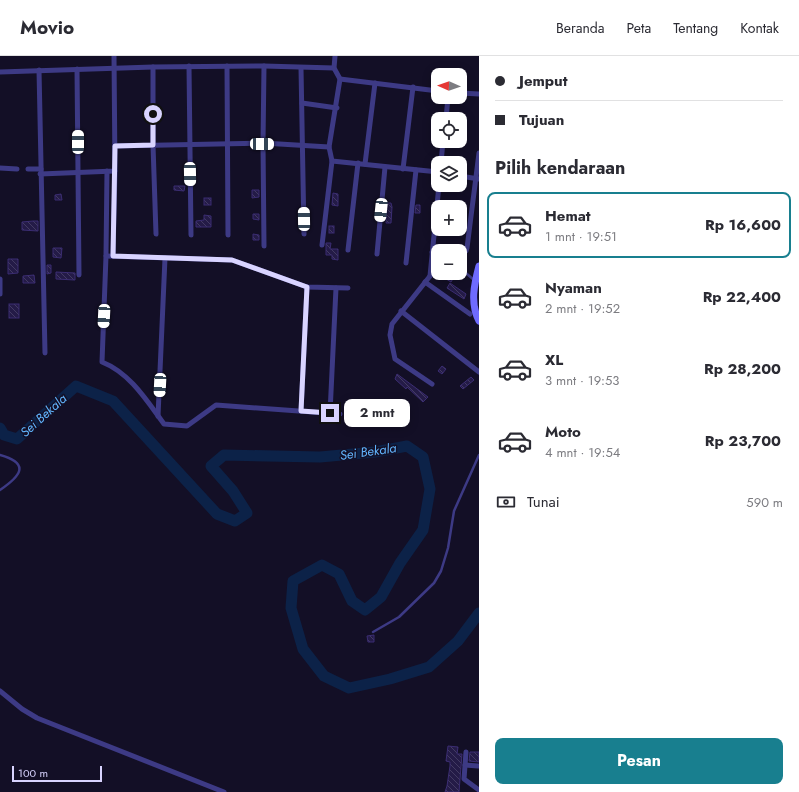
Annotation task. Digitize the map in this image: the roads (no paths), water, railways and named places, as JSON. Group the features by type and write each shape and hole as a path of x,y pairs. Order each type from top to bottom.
{"main road":[{"path":"479,266 475,280 474,310 479,321"}],"street":[{"path":"113,256 115,171 114,56"},
{"path":"322,245 332,161 329,147 337,108 340,79 334,68 335,56"},
{"path":"0,72 189,66 334,68"},
{"path":"189,66 191,234"},
{"path":"227,66 226,144 228,235"},
{"path":"264,66 262,144 264,246"},
{"path":"153,67 153,145 156,234"},
{"path":"301,68 304,234"},
{"path":"78,69 79,275"},
{"path":"39,70 45,353"},
{"path":"340,79 431,89"},
{"path":"365,164 375,83"},
{"path":"402,169 413,88"},
{"path":"467,93 479,94"},
{"path":"302,103 337,108"},
{"path":"115,146 262,144 329,147"},
{"path":"467,248 477,179 479,153"},
{"path":"332,161 431,171"},
{"path":"348,250 358,163"},
{"path":"377,254 385,167"},
{"path":"0,168 17,169"},
{"path":"28,169 41,171 78,172 115,171"},
{"path":"406,263 416,170"},
{"path":"107,171 106,256 102,362 109,365 134,384 164,424 187,426 216,405 340,414"},
{"path":"467,177 477,179"},
{"path":"107,190 114,190"},
{"path":"433,244 438,192"},
{"path":"106,256 232,260 307,287 348,288"},
{"path":"158,416 165,258"},
{"path":"431,260 429,276 401,311 391,329 392,351 395,359 432,384"},
{"path":"0,279 0,294"},
{"path":"425,282 470,314"},
{"path":"301,411 307,287"},
{"path":"330,413 336,288"},
{"path":"401,311 479,372"},
{"path":"0,691 22,709 37,718 224,792"},
{"path":"466,752 464,779 479,790"},
{"path":"465,765 478,766"}],"lane":[{"path":"467,274 475,280"},
{"path":"0,454 12,458 18,466 19,472 17,478 0,490"},
{"path":"373,632 400,617 434,583 441,571 448,548 454,511 479,455"}],"waterway":[{"name":"Sei Bekala","path":"0,428 4,435 17,439 76,386 113,401 217,514 235,521 247,513 233,491 211,466 224,455 320,457 375,452 407,446 423,457 430,489 423,530 400,563 381,597 365,610 352,601 339,574 322,565 293,581 291,608 303,649 324,676 349,688 390,679 429,667 458,641 479,613"}]}
